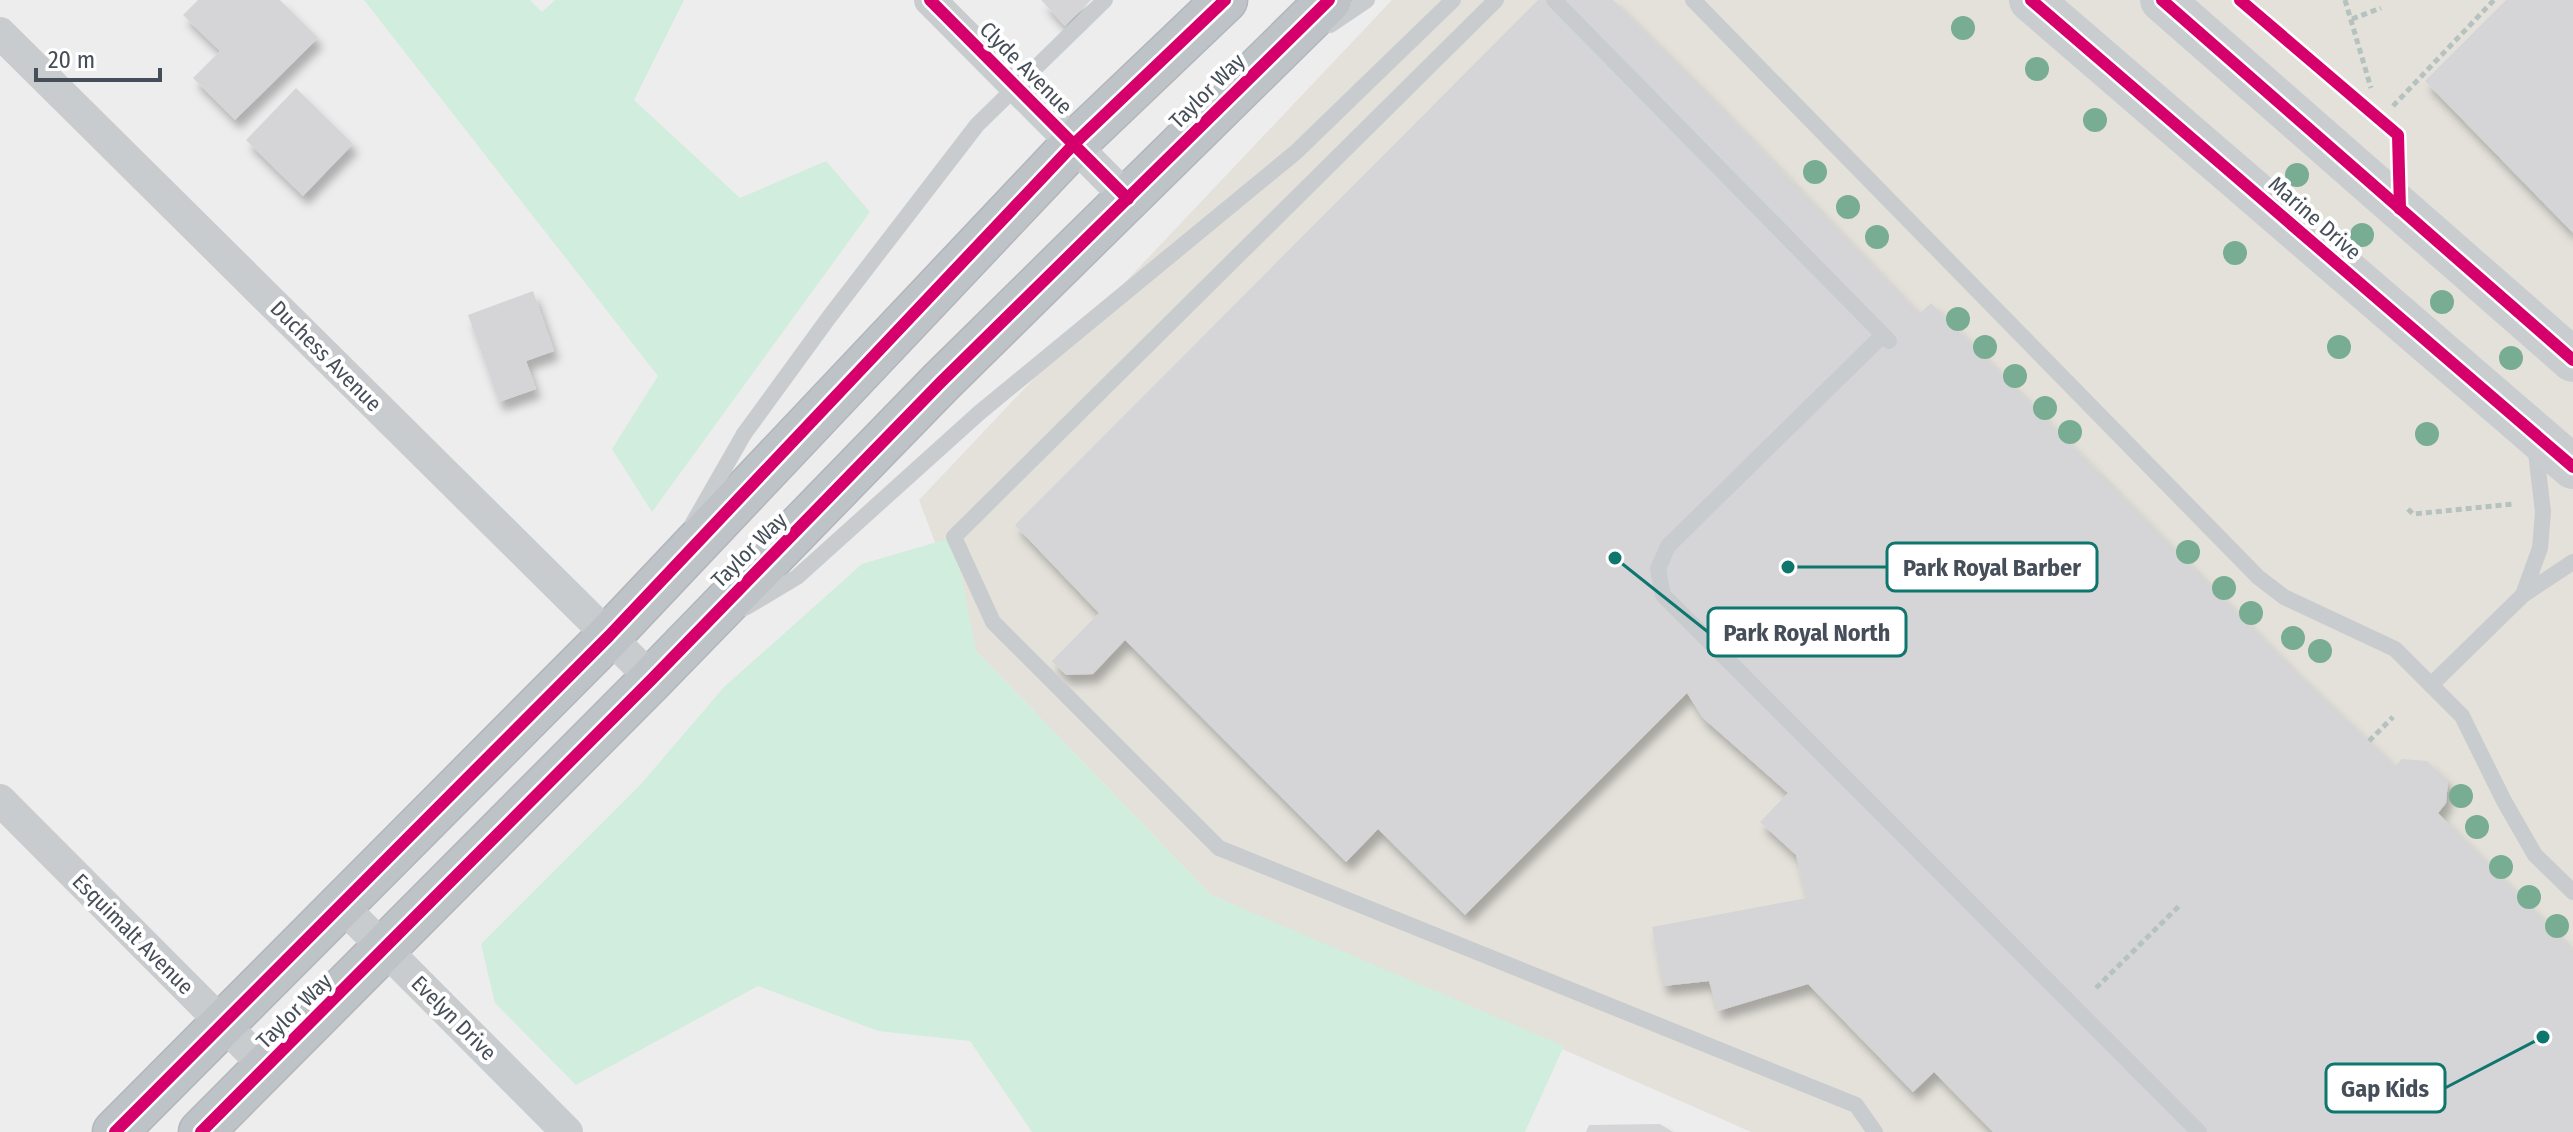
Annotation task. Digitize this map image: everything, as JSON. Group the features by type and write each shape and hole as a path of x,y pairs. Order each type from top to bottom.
{"highway":[{"name":"Taylor Way","path":"115,1132 609,636 1074,144 1225,0"},
{"name":"Taylor Way","path":"201,1132 652,679 941,382 1329,0"}],"main road":[{"name":"Marine Drive","path":"2031,0 2573,467"},
{"path":"2162,0 2571,357"}],"street":[{"name":"Clyde Avenue","path":"930,0 1128,199"},
{"name":"Duchess Avenue","path":"0,33 652,679"},
{"name":"Esquimalt Avenue","path":"0,800 266,1067"},
{"name":"Evelyn Drive","path":"341,905 567,1132"}],"lane":[{"path":"653,590 744,434 830,316 977,125 1105,0"},
{"path":"1248,78 1367,0"},
{"path":"686,642 797,577 979,413 1296,152 1453,0"},
{"path":"1496,0 954,537 993,622 1219,848 1856,1105 1875,1132"},
{"path":"1554,0 1887,339 1668,546 1658,569 1663,595 2199,1132"},
{"path":"1693,0 2258,577 2284,597 2395,649 2462,716 2535,855 2573,892"},
{"path":"2523,595 2540,548 2543,512 2533,435"},
{"path":"2431,685 2523,595 2573,562"}],"path":[{"path":"2345,0 2371,88"},
{"path":"2393,106 2494,0"},
{"path":"2352,19 2381,8"},
{"path":"2408,509 2413,514 2515,504"},
{"path":"2369,741 2393,717"},
{"path":"2075,1009 2179,906"}],"shaded area":[{"path":"1392,0 2573,0 2573,1132 1751,1132 1211,895 976,651 919,500"}],"green space":[{"path":"364,0 530,0 542,12 555,0 684,0 634,100 740,198 826,161 870,212 652,512 612,449 658,376"},
{"path":"954,537 976,651 1211,895 1564,1046 1525,1132 1032,1132 970,1041 878,1031 758,986 576,1085 495,1003 481,944 641,784 724,687 862,564"}],"building":[{"path":"198,0 280,0 318,38 235,120 193,78 220,51 183,15"},
{"path":"1041,0 1091,0 1065,26"},
{"path":"1538,0 1613,0 1919,314 1931,303 2294,670 2395,766 2402,759 2427,761 2448,781 2446,803 2438,813 2573,950 2573,1132 1993,1132 1934,1072 1913,1092 1808,984 1718,1011 1709,981 1663,986 1652,927 1807,898 1796,855 1760,822 1788,793 1703,718 1687,693 1465,915 1378,829 1346,862 1125,640 1093,674 1066,675 1052,661 1099,613 1015,525"},
{"path":"2506,0 2573,0 2573,233 2425,81"},
{"path":"296,88 353,144 303,196 246,140"},
{"path":"533,291 554,351 526,361 536,389 499,402 468,315"},
{"path":"1660,1124 1673,1132 1586,1132 1589,1125"}],"cycle path":[{"path":"930,0 1128,199"},
{"path":"115,1132 609,636 1074,144 1225,0"},
{"path":"201,1132 652,679 941,382 1329,0"},
{"path":"2031,0 2573,467"},
{"path":"2162,0 2573,360"},
{"path":"2240,0 2398,135 2400,209"}],"place":[{"name":"Park Royal North","path":"1615,558"},
{"name":"Park Royal Barber","path":"1788,567"},
{"name":"Gap Kids","path":"2543,1037"}]}
